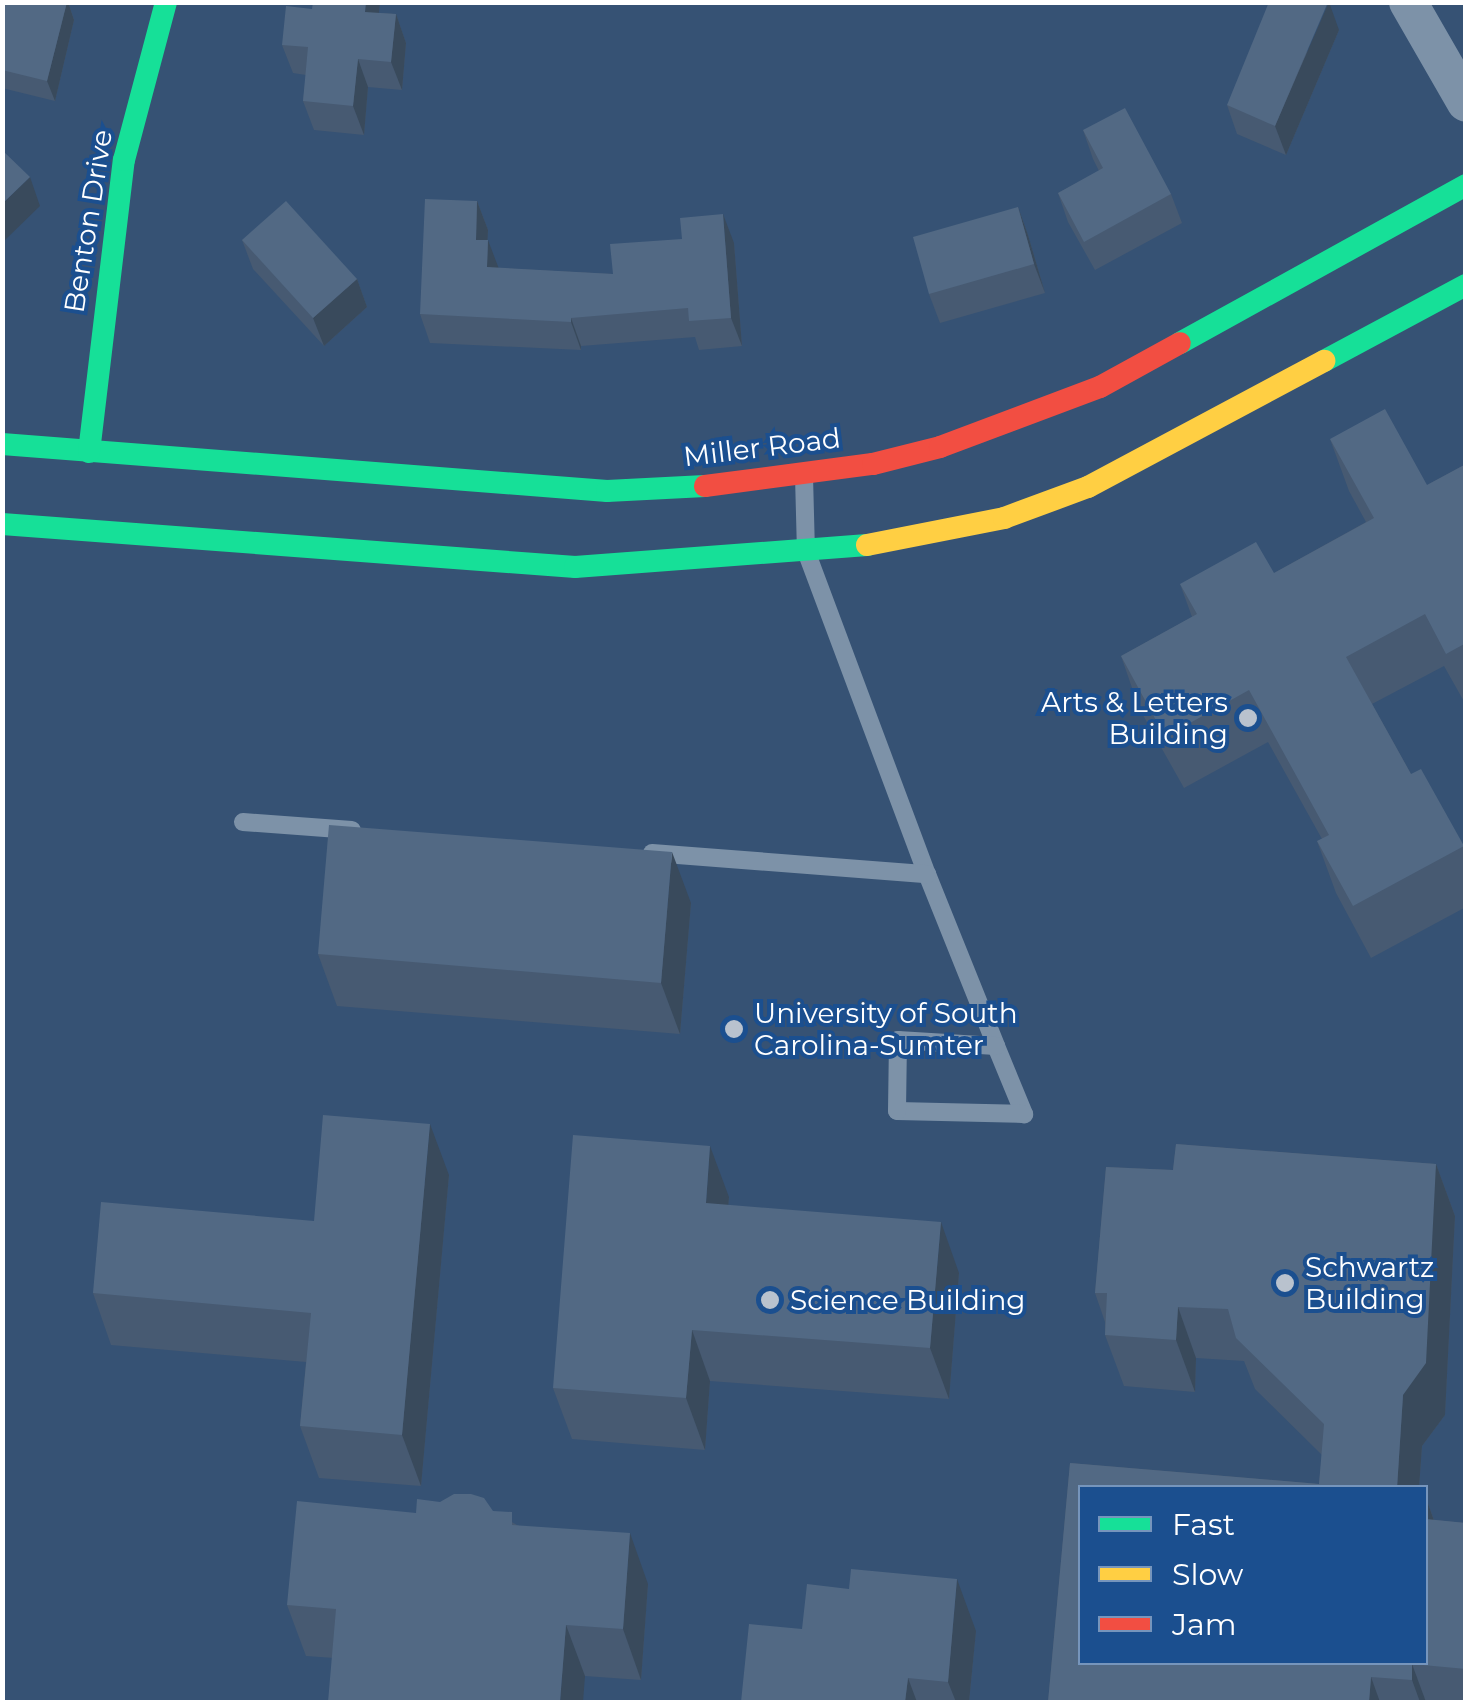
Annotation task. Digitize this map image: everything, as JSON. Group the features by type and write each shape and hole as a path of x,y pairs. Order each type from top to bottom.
{"street":[{"name":"Benton Drive","path":"89,452 124,160 166,2"},
{"path":"1408,2 1466,103"},
{"name":"Miller Road","path":"2,444 607,492 804,476 940,447 1100,387 1466,186"},
{"path":"2,524 575,567 890,543 1004,518 1088,486 1466,284"}],"lane":[{"path":"804,476 806,551 926,874 1024,1114 896,1111 898,1040 996,1046"},
{"path":"243,822 370,832"},
{"path":"629,852 926,874"}],"building":[{"path":"5,2 67,2 47,81 2,70"},
{"path":"313,2 366,2 365,12 396,14 391,62 358,59 353,106 303,101 308,47 282,45 286,6 312,9"},
{"path":"1269,2 1328,2 1275,126 1227,105"},
{"path":"1125,108 1171,194 1084,242 1058,193 1103,168 1083,130"},
{"path":"2,150 30,177 2,204"},
{"path":"425,199 477,201 476,240 488,240 487,267 613,274 610,244 682,239 680,218 723,214 731,318 689,321 688,308 571,318 571,322 420,314"},
{"path":"286,201 357,279 313,318 242,240"},
{"path":"1018,207 1034,264 929,294 913,237"},
{"name":"Arts & Letters Building","path":"1385,409 1427,485 1466,464 1466,643 1446,654 1425,614 1346,657 1411,774 1421,769 1464,846 1353,906 1317,841 1329,835 1249,690 1165,737 1121,656 1197,614 1180,584 1256,542 1274,573 1374,518 1330,439"},
{"path":"329,825 672,852 661,983 318,954"},
{"path":"323,1115 430,1124 402,1435 300,1426 311,1313 93,1293 101,1202 314,1221"},
{"name":"Science Building","path":"573,1135 710,1146 706,1203 941,1222 930,1348 692,1330 686,1398 553,1388"},
{"path":"1176,1144 1436,1164 1426,1363 1403,1395 1397,1485 1078,1485 1078,1665 1412,1665 1412,1680 1371,1677 1369,1702 1048,1702 1070,1463 1319,1484 1324,1424 1236,1338 1228,1309 1178,1307 1176,1340 1105,1335 1107,1293 1095,1293 1106,1167 1173,1170"},
{"path":"454,1494 484,1498 493,1511 512,1512 512,1525 630,1533 623,1629 566,1625 560,1702 328,1702 336,1609 287,1605 297,1501 416,1513 417,1499 440,1502"},
{"path":"1428,1519 1466,1523 1466,1669 1423,1665 1428,1665"},
{"path":"851,1569 957,1579 948,1682 908,1678 905,1702 741,1702 749,1624 802,1629 807,1584 849,1589"}],"traffic: fast":[{"path":"89,452 124,160 166,2"},
{"path":"1180,343 1466,185"},
{"path":"1324,361 1466,285"},
{"path":"2,444 607,491 705,486"},
{"path":"2,524 575,567 867,545"}],"traffic: slow":[{"path":"867,545 1004,518 1088,487 1324,361"}],"traffic: jam":[{"path":"705,486 873,464 940,447 1100,387 1180,343"}],"place":[{"name":"Arts & Letters Building","path":"1248,718"},
{"name":"University of South Carolina-Sumter","path":"734,1029"},
{"name":"Schwartz Building","path":"1285,1283"},
{"name":"Science Building","path":"770,1300"}]}
